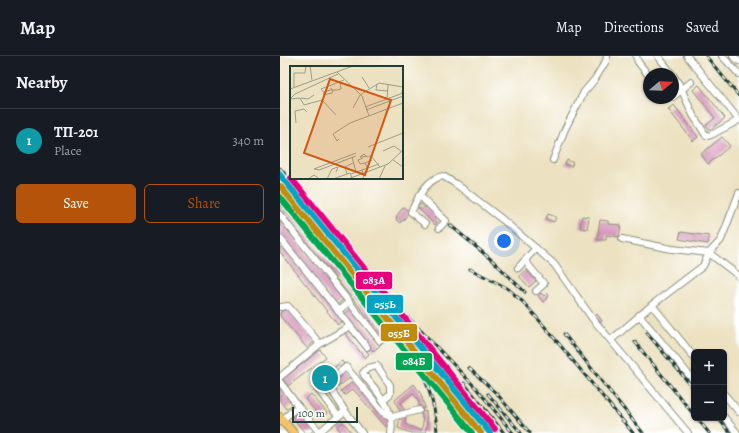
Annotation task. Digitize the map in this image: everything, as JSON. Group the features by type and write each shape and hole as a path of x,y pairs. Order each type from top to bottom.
{"main road":[{"path":"281,419 293,433"}],"lane":[{"path":"553,160 565,129 584,92 595,79 606,61 606,56"},
{"path":"636,56 638,62 643,68"},
{"path":"658,56 668,68"},
{"path":"679,86 699,126 708,136 739,120 687,56"},
{"path":"722,56 739,74"},
{"path":"733,56 739,61"},
{"path":"681,90 691,82"},
{"path":"425,224 411,212 419,195 428,184 436,177 442,176 456,184 503,220 554,264 592,318 688,433"},
{"path":"611,340 639,315 703,266 709,253 721,240 739,194"},
{"path":"419,195 446,221 439,228"},
{"path":"280,215 380,341"},
{"path":"280,238 366,347"},
{"path":"622,239 672,249 709,253 739,276"},
{"path":"518,268 536,248"},
{"path":"524,261 544,284 536,291"},
{"path":"338,311 349,302"},
{"path":"652,305 691,352"},
{"path":"280,307 288,306 320,344"},
{"path":"639,315 691,377"},
{"path":"280,377 320,344 350,326"},
{"path":"383,400 390,394 390,385 377,366 368,368 363,372 364,375 383,400 392,417 391,433"},
{"path":"362,433 345,411 327,383 346,367 384,413 392,417 419,410"},
{"path":"280,382 319,433 345,411"},
{"path":"317,388 338,416"},
{"path":"438,392 472,433"},
{"path":"727,397 738,409"},
{"path":"281,419 298,406"},
{"path":"727,421 737,433"}],"building":[{"path":"699,85 725,118 710,130 706,125 715,118 693,90"},
{"path":"674,105 698,137 693,141 668,109"},
{"path":"722,137 730,146 708,164 701,154"},
{"path":"567,160 573,163 571,167 565,164"},
{"path":"421,204 425,208 427,207 436,216 434,217 438,221 435,225 417,207"},
{"path":"280,205 390,337 387,340 280,211"},
{"path":"403,207 409,211 400,223 396,220 396,217"},
{"path":"548,214 556,217 554,222 546,219"},
{"path":"582,216 589,217 587,229 580,228"},
{"path":"600,220 608,221 608,224 621,225 619,237 606,235 606,240 597,240"},
{"path":"280,221 344,299 336,306 280,234"},
{"path":"681,232 709,236 708,244 679,239"},
{"path":"282,246 342,320 338,325 280,252 280,248"},
{"path":"526,270 536,281 529,287 519,276"},
{"path":"541,293 544,296 547,293 549,296 543,302 538,296"},
{"path":"286,308 315,341 307,348 280,316 280,313"},
{"path":"351,309 381,345 373,351 343,315"},
{"path":"597,314 602,321 599,324 594,317"},
{"path":"348,329 369,354 365,358 344,332"},
{"path":"320,350 326,357 288,386 283,379"},
{"path":"342,361 344,364 329,376 327,373"},
{"path":"346,370 352,376 338,387 333,381"},
{"path":"355,380 390,424 386,427 353,389 345,395 341,391"},
{"path":"414,384 421,394 425,408 420,409 418,400 413,393 401,403 405,412 401,414 395,400"},
{"path":"280,387 293,404 286,409 280,401"},
{"path":"311,394 327,413 321,418 305,399"},
{"path":"299,411 314,430 310,433 305,433 292,417"},
{"path":"426,411 427,425 425,433 411,433 398,428 400,416 406,415 405,424 421,431 423,423 421,412"},
{"path":"343,422 352,433 342,433 337,427"}],"railway":[{"path":"706,56 739,96"},
{"path":"280,168 496,433"},
{"path":"280,181 342,257"},
{"path":"450,225 494,262 525,292"},
{"path":"338,253 387,314 416,359 434,408 437,433"},
{"path":"470,269 507,288 523,302 633,433"},
{"path":"405,314 476,388 513,433"},
{"path":"647,333 691,385"},
{"path":"564,334 643,433"},
{"path":"635,342 691,411"},
{"path":"422,362 478,433"},
{"path":"469,368 497,394 530,433"},
{"path":"464,383 504,433"},
{"path":"488,394 521,433"},
{"path":"699,421 709,433"},
{"path":"720,421 730,433"}],"transit line":[{"name":"055Ь","path":"280,175 490,433"},
{"name":"083А","path":"292,179 495,429"},
{"name":"055Б","path":"280,186 481,433"},
{"name":"084Б","path":"280,197 472,433"}],"place":[{"name":"ТП-201","path":"325,378"}]}
